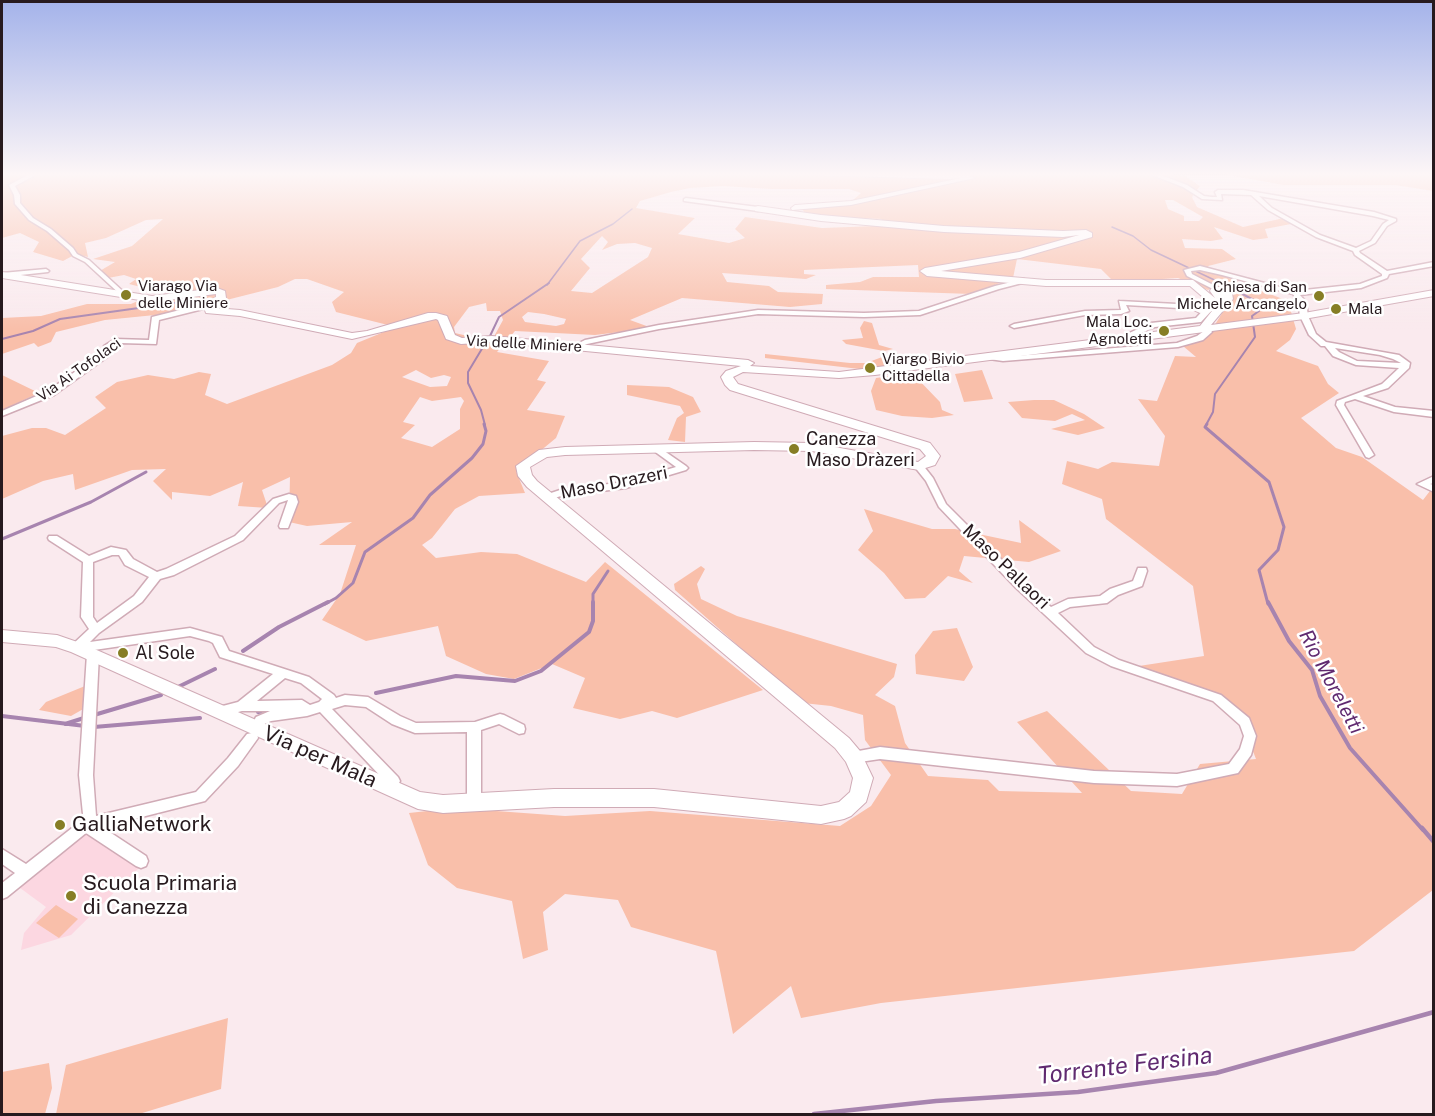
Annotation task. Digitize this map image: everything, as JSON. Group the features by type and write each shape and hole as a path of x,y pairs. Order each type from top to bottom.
{"street":[{"path":"41,225 71,249 75,255 87,261 125,296"},
{"path":"909,225 1063,234 1083,232 1089,235 1020,255 925,271 1027,281 1151,284 1185,282 1196,285 1210,298 1208,302 1196,308"},
{"path":"1299,225 1318,236 1356,250 1357,254 1386,273 1434,264"},
{"path":"1356,250 1373,242 1385,225"},
{"path":"989,357 1004,359 1178,345 1200,338 1208,332 1205,325 1228,299 1227,293 1189,275 1187,270 1200,268 1212,270 1295,293 1361,286 1385,277 1386,273"},
{"path":"2,275 46,271"},
{"path":"2,275 152,299 209,291 221,293 221,298 209,308"},
{"path":"577,346 585,342 659,327 758,312 864,315 920,313 997,287 1027,281"},
{"path":"1118,340 1154,325 1198,320 1219,302 1220,297 1215,291 1219,290"},
{"path":"1048,613 1090,650 1116,663 1217,698 1223,703 1245,722 1250,736 1246,751 1233,769 1166,780 1094,777 880,753 853,758 842,743 548,497 525,476 523,466 544,453 565,451 812,447 919,466 930,462 933,456 925,446 734,387 729,383 727,377 730,373 742,369 852,374 1304,316 1434,292"},
{"path":"1295,293 1302,302 1304,316 1313,334 1336,354 1356,363 1406,366"},
{"path":"1014,326 1085,313 1121,312 1125,311 1122,303 1200,310 1210,308"},
{"name":"Via delle Miniere","path":"209,308 352,336 368,334 428,316 436,316 443,318 450,337 461,341 492,339 577,346 710,361 849,371 852,374"},
{"name":"Via Ai Tofolaci","path":"2,414 51,393 107,353 110,350 107,348 118,341 153,342 155,319 209,308"},
{"path":"1327,345 1359,348 1389,355 1404,361 1406,366"},
{"path":"1369,455 1340,405 1341,401 1385,386 1406,366"},
{"path":"1358,395 1366,402 1394,410 1434,414"},
{"name":"Maso Drazeri","path":"548,497 560,493 626,485 683,468 657,449"},
{"name":"Maso Pallaori","path":"919,466 930,480 942,505 1048,613 1068,603 1102,600 1114,592 1138,584 1142,571"},
{"path":"1434,479 1422,484 1434,489"},
{"path":"86,825 90,814 86,775 91,714 85,651 95,630 138,599 156,576 170,572 239,538 276,501 289,497 293,498 293,502 284,526"},
{"path":"53,538 88,560"},
{"path":"88,560 111,551 122,552 129,562 156,576"},
{"path":"88,560 87,617 95,630"},
{"path":"85,651 190,632 218,640 224,654 305,680 330,698 323,707"},
{"name":"Via per Mala","path":"2,636 57,641 85,651 418,800 442,804 554,798 654,798 821,814 844,810 860,796 863,778 853,758"},
{"path":"242,706 282,674"},
{"path":"260,721 268,716 307,711 345,700 368,702 396,720 415,728 475,727 500,719 519,729"},
{"path":"219,712 242,706 302,705 307,711"},
{"path":"323,707 393,781 390,787"},
{"path":"474,803 473,735 475,727"},
{"path":"2,892 86,825 200,796 234,762 252,738"},
{"path":"86,825 141,861"},
{"path":"2,856 26,872"}],"shaded area":[{"path":"2,225 135,225 106,238 85,243 88,257 76,254 63,261 33,252 39,242 20,233 2,238"},
{"path":"156,225 687,225 678,234 729,243 745,238 735,229 738,225 802,225 822,228 876,225 1239,225 1243,227 1285,225 1265,229 1268,238 1253,240 1214,227 1223,239 1211,241 1182,239 1185,248 1222,249 1236,259 1208,266 1210,271 1288,301 1296,329 1290,340 1276,351 1318,366 1328,384 1339,393 1301,418 1336,448 1362,457 1423,500 1433,487 1433,890 1354,951 881,1003 801,1018 791,986 733,1034 716,951 631,927 618,900 565,894 543,912 548,950 523,959 512,901 457,888 428,865 409,813 455,808 565,816 650,811 840,826 871,806 891,775 865,740 863,715 831,706 803,703 675,590 674,584 701,566 705,569 697,584 701,599 737,616 897,664 894,677 875,695 895,706 905,743 928,776 988,780 999,791 1082,793 1017,722 1047,711 1131,791 1182,794 1200,764 1256,759 1236,708 1126,668 1204,656 1193,586 1106,519 1102,499 1062,484 1067,461 1098,469 1112,462 1159,466 1165,436 1138,399 1157,401 1175,356 1196,357 1183,346 1211,331 1234,294 1218,285 1208,290 1178,278 1132,281 1111,279 1101,269 1017,259 1013,278 971,294 826,289 826,285 860,282 873,277 919,277 918,265 804,270 804,274 816,275 806,279 722,273 727,282 769,286 778,292 823,294 822,304 790,307 682,298 630,320 652,328 595,335 515,331 497,352 549,361 537,380 546,382 527,410 565,416 556,438 516,471 525,493 479,496 455,509 432,538 422,545 436,558 481,552 517,554 586,582 605,562 763,690 677,718 652,711 620,719 573,708 585,678 552,664 514,679 486,674 446,656 438,626 366,641 322,620 340,594 356,545 319,545 352,522 307,526 289,522 290,477 262,490 268,508 238,506 243,482 210,496 172,492 172,500 153,481 166,469 132,470 75,490 73,474 43,481 2,499 2,436 32,428 46,428 65,435 106,408 95,397 117,382 148,375 174,379 199,372 211,374 205,395 227,404 332,365 351,353 357,343 396,327 336,312 332,302 344,292 307,279 295,279 278,287 175,313 105,320 56,332 51,342 38,347 34,343 2,354 2,318 41,316 87,304 131,304 140,300 165,300 184,287 170,285 157,291 129,284 136,279 124,275 108,278 98,272 115,262 93,259 132,246","holes":["602,236 608,242 602,250 617,244 635,243 652,248 648,257 592,293 571,291 590,268 581,259","486,303 487,311 500,311 503,320 491,342 475,343 472,337 455,333 454,327 469,307","528,312 566,319 564,324 556,326 525,322 522,317","416,370 431,378 444,375 451,377 447,386 430,387 402,377","420,397 432,401 461,397 464,401 460,409 460,429 432,447 401,438 415,425 403,422"]},
{"path":"864,321 872,323 879,345 893,349 884,351 846,344 842,340 863,338 860,328"},
{"path":"765,354 850,363 866,363 885,356 891,358 889,367 868,370 765,358"},
{"path":"982,370 993,399 964,402 955,374"},
{"path":"912,373 940,402 942,410 954,415 932,418 902,416 876,410 871,391 876,378"},
{"path":"2,375 39,393 2,410"},
{"path":"627,385 669,387 693,397 701,412 686,417 685,442 668,440 677,418 684,413 680,406 627,395"},
{"path":"1054,400 1084,414 1105,428 1078,435 1051,429 1085,420 1072,414 1055,421 1022,418 1008,402"},
{"path":"864,509 932,529 955,529 1021,543 1019,520 1061,551 1029,562 964,556 959,571 973,583 948,576 925,598 905,599 884,573 858,550 873,531"},
{"path":"957,628 973,667 964,681 916,674 915,655 933,631"},
{"path":"85,686 85,708 71,716 39,710 46,702"},
{"name":"Scuola Primaria di Canezza","path":"82,831 139,868 71,935 21,950 24,933 46,907 16,885"},
{"path":"56,905 78,919 59,938 36,923"},
{"path":"228,1018 221,1089 139,1114 56,1114 66,1065"},
{"path":"49,1063 52,1088 45,1114 2,1114 2,1072"}],"waterway":[{"path":"548,284 580,241 611,225"},
{"name":"Rio Moreletti","path":"1112,227 1133,236 1151,250 1225,285"},
{"name":"Rio Moreletti","path":"1206,425 1213,412 1215,394 1255,337 1252,316 1259,311 1261,304 1222,283"},
{"path":"490,336 499,317 548,284"},
{"path":"2,339 33,331 60,319 203,299"},
{"path":"485,425 481,410 468,383 468,372 486,342"},
{"path":"325,604 336,598 353,583 365,552 413,518 430,495 472,458 483,444 486,431 484,424"},
{"name":"Rio Moreletti","path":"1207,424 1205,427 1269,482 1284,527 1278,550 1259,570 1268,604"},
{"path":"2,539 91,502 146,472"},
{"path":"376,693 456,676 515,681 541,671 589,632 593,621 593,594 608,571"},
{"path":"243,651 279,627 328,602"},
{"name":"Rio Moreletti","path":"1268,602 1289,641 1312,670 1320,696 1350,748 1423,830"},
{"path":"178,687 215,669"},
{"path":"94,715 161,695"},
{"path":"258,712 268,711"},
{"path":"2,716 66,724"},
{"path":"66,724 84,718"},
{"path":"94,727 200,718"},
{"path":"66,724 85,726"},
{"name":"Rio Moreletti","path":"1422,828 1434,842"},
{"name":"Torrente Fersina","path":"814,1114 936,1101 1078,1092 1216,1073 1434,1012"}],"place":[{"name":"Viarago Via delle Miniere","path":"126,295"},
{"name":"Chiesa di San Michele Arcangelo","path":"1319,296"},
{"name":"Mala","path":"1336,309"},
{"name":"Mala Loc. Agnoletti","path":"1164,331"},
{"name":"Viargo Bivio Cittadella","path":"870,368"},
{"name":"Canezza Maso Dràzeri","path":"794,449"},
{"name":"Al Sole","path":"123,653"},
{"name":"GalliaNetwork","path":"60,825"},
{"name":"Scuola Primaria di Canezza","path":"71,896"}]}
